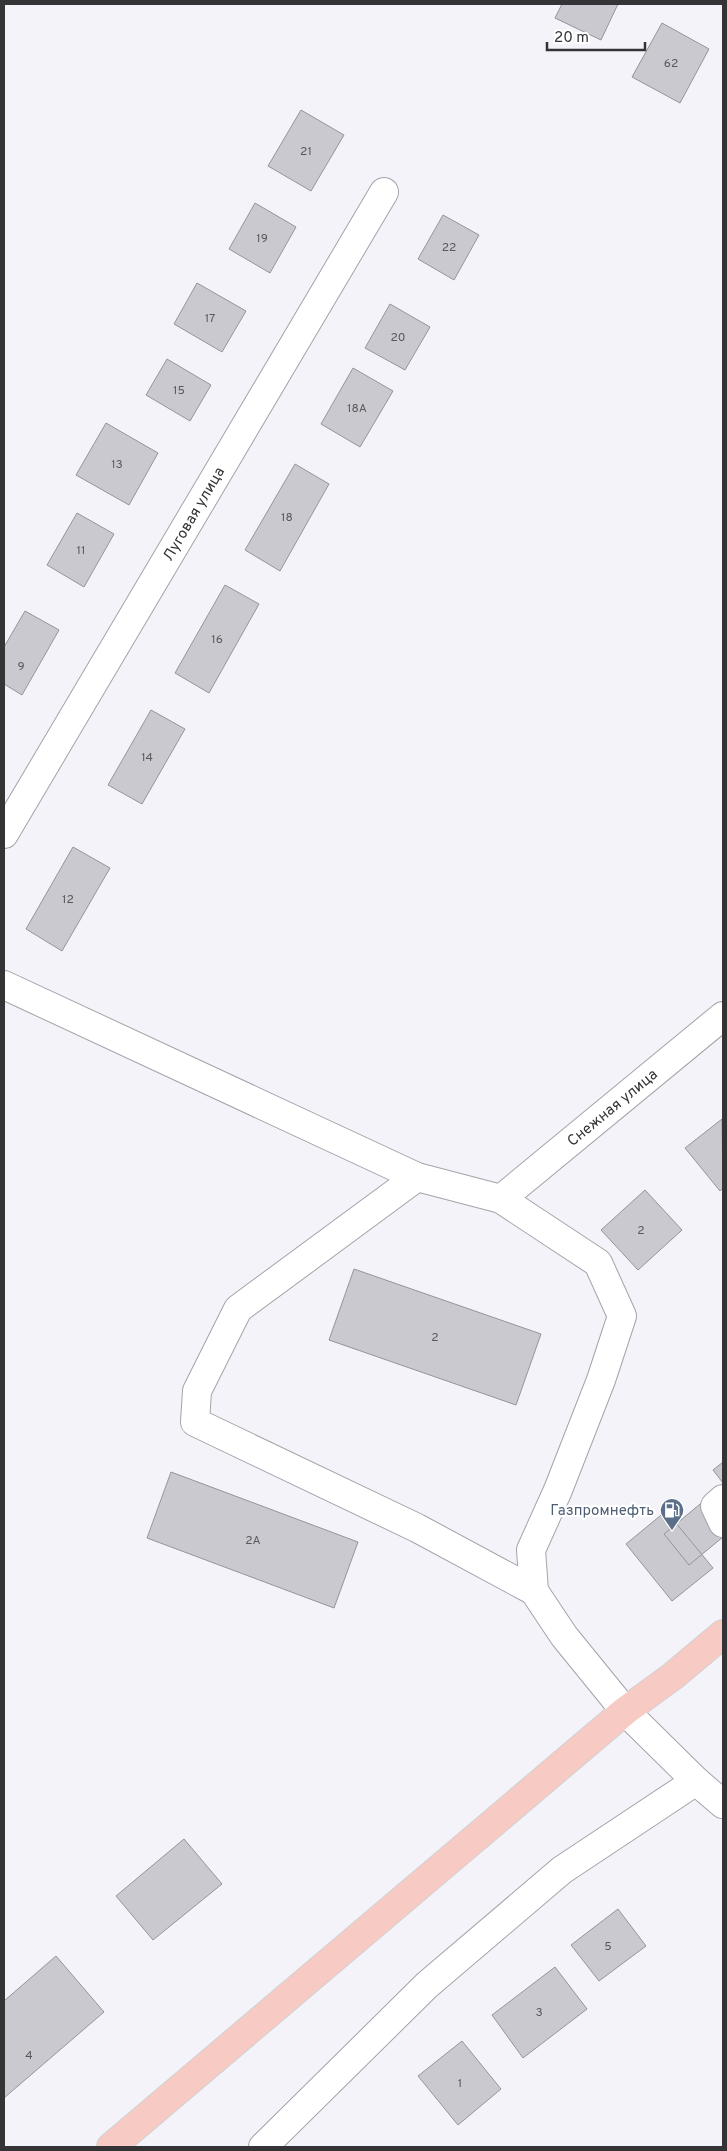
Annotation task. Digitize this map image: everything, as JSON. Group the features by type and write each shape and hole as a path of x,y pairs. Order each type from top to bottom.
{"main road":[{"path":"111,2147 625,1711 673,1676 723,1634"}],"street":[{"name":"Луговая улица","path":"4,834 384,192"},
{"path":"4,985 417,1177 501,1199 598,1263 622,1316 601,1380 558,1490 531,1550 534,1591"},
{"name":"Снежная улица","path":"501,1199 723,1016"},
{"path":"417,1177 238,1309 198,1391 195,1422 417,1528 534,1591 564,1636 625,1711 696,1781 723,1804"},
{"path":"723,1500 714,1506 723,1523"},
{"path":"264,2147 427,1985 562,1870 696,1781"}],"building":[{"path":"562,4 618,4 601,40 555,18"},
{"path":"662,23 709,49 680,103 632,77"},
{"path":"301,110 344,135 311,191 268,166"},
{"path":"255,203 296,227 270,273 229,249"},
{"path":"443,215 479,235 454,280 418,259"},
{"path":"197,283 246,311 222,352 174,324"},
{"path":"390,304 430,327 405,370 365,348"},
{"path":"167,359 211,385 190,421 146,395"},
{"path":"353,368 393,391 360,447 321,424"},
{"path":"106,423 158,453 129,505 76,475"},
{"path":"295,464 329,484 280,571 245,550"},
{"path":"77,513 114,534 84,587 47,565"},
{"path":"225,585 259,604 209,693 175,673"},
{"path":"25,611 59,630 22,695 4,684 4,647"},
{"path":"151,710 185,729 142,804 108,785"},
{"path":"73,847 110,868 62,951 26,929"},
{"path":"722,1119 723,1188 720,1191 685,1148"},
{"path":"645,1190 682,1230 638,1270 601,1230"},
{"path":"354,1269 541,1334 516,1405 329,1340"},
{"path":"723,1462 723,1483 713,1470"},
{"path":"171,1472 358,1542 334,1608 147,1538"},
{"path":"723,1485 723,1537 689,1565 664,1534"},
{"path":"666,1511 713,1568 672,1601 626,1544"},
{"path":"184,1839 222,1884 153,1940 116,1896"},
{"path":"618,1909 646,1946 599,1981 571,1945"},
{"path":"56,1956 104,2012 4,2098 4,2001"},
{"path":"555,1967 587,2009 523,2058 492,2015"},
{"path":"462,2041 501,2089 458,2125 418,2076"}],"place":[{"name":"Газпромнефть","path":"672,1531"}]}
